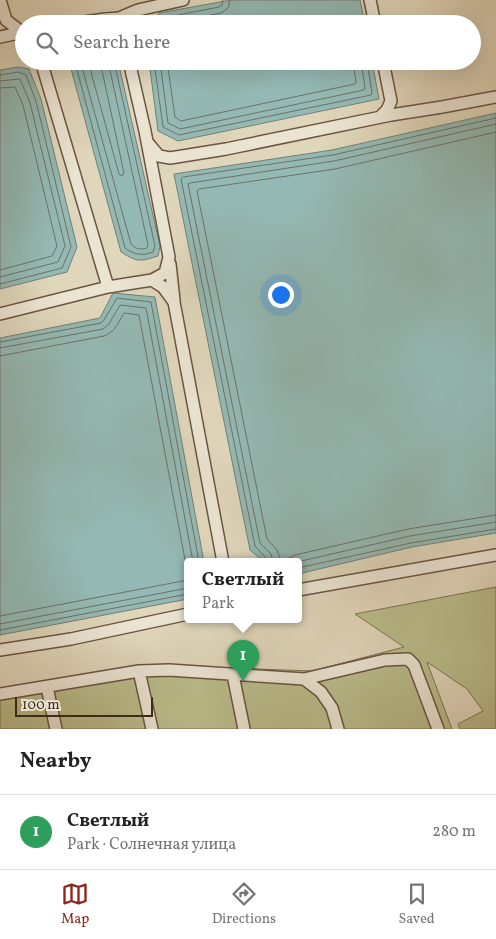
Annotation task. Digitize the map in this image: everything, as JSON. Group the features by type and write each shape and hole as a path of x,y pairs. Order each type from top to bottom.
{"street":[{"path":"0,0 6,20 15,27"},
{"path":"130,15 138,10 182,0"},
{"path":"370,0 373,15"},
{"path":"0,36 15,34"},
{"path":"44,70 108,287"},
{"path":"131,70 169,257 174,302 221,558"},
{"path":"379,117 387,110 391,101 385,70"},
{"path":"147,142 159,156 170,158 226,149 379,117 496,97"},
{"path":"391,101 399,108 410,112"},
{"path":"154,180 160,165 170,158"},
{"path":"0,314 108,287 152,280 164,273 169,257"},
{"path":"152,280 163,287 174,302"},
{"path":"302,589 496,555"},
{"path":"0,650 71,639 184,615"},
{"path":"0,694 139,671 169,670 304,679 385,660 408,659 414,665 438,729"},
{"path":"139,671 152,729"},
{"path":"233,675 244,729"},
{"path":"304,679 321,692 332,708 338,729"},
{"path":"46,686 56,729"}],"green space":[{"path":"496,587 496,729 460,729 458,724 483,711 467,689 427,662 452,729 0,729 0,691 135,666 312,671 404,647 355,614"}],"water":[{"path":"231,0 360,0 363,15 158,15 159,13"},
{"path":"15,68 15,70 29,70 41,99 77,247 67,272 0,289 0,70"},
{"path":"71,70 120,70 160,246 158,256 147,259 131,258 121,252"},
{"path":"150,70 374,70 379,99 178,141 158,131"},
{"path":"496,113 496,533 412,547 302,573 302,558 259,558 250,550 174,174 332,150"},
{"path":"113,293 155,297 203,558 184,558 184,600 0,635 0,338 100,318"}],"place":[{"name":"Светлый","path":"243,681"}]}
